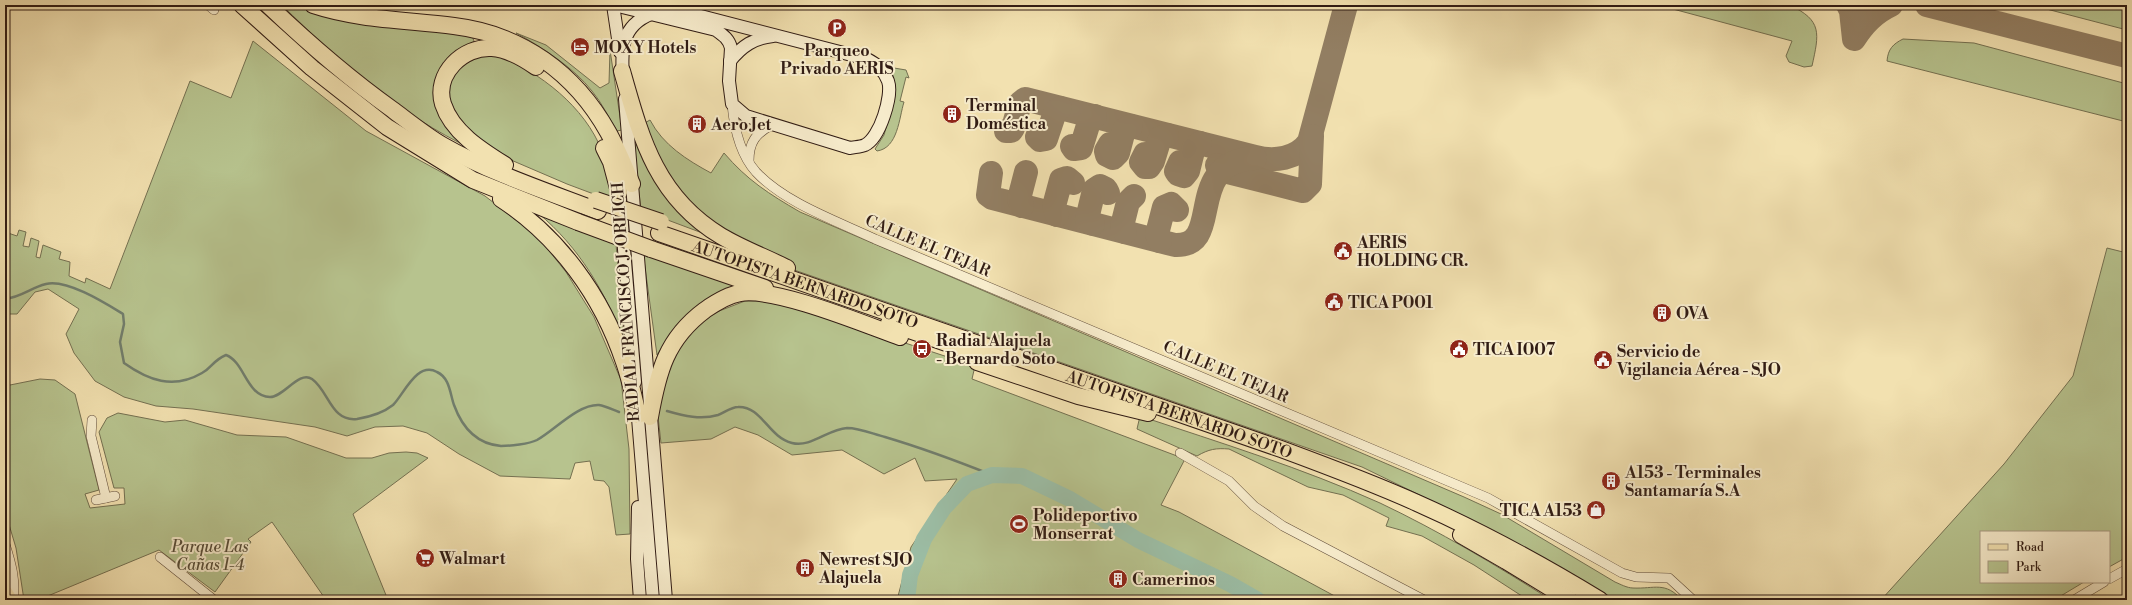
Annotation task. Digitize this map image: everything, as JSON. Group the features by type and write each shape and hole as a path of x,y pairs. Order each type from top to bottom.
{"highway":[{"path":"242,5 312,68 387,127 419,138"},
{"path":"268,5 312,47 419,138"},
{"path":"313,5 348,14 482,30 508,38 521,45 555,68 590,105 607,131 626,188"},
{"path":"505,165 481,150 468,139 447,112 443,103 443,87 447,72 454,62 476,50 491,48 508,52 528,62 558,84 582,111 599,137 626,188"},
{"path":"622,71 646,149 659,174 678,200 704,224 721,236 918,328"},
{"name":"AUTOPISTA BERNARDO SOTO","path":"419,138 459,147 505,165 597,210"},
{"name":"AUTOPISTA BERNARDO SOTO","path":"419,138 474,162 597,210 657,236 802,290 1281,448 1367,481 1419,503 1528,557 1600,600"},
{"name":"AUTOPISTA BERNARDO SOTO","path":"419,138 473,180 578,222 657,236 790,269"},
{"name":"AUTOPISTA BERNARDO SOTO","path":"419,138 524,191 597,210"},
{"path":"473,180 521,212 538,227 551,240 586,285 607,320 625,362 644,416"},
{"path":"644,416 662,364 679,335 688,324 710,307 721,300 740,293 768,294 792,300 1078,396 1148,413"},
{"name":"AUTOPISTA BERNARDO SOTO","path":"918,328 1148,413 1324,474 1421,515 1506,560 1570,600"}],"main road":[{"path":"622,71 613,5 654,10 776,36 867,59 881,68 890,89 887,105 878,130 872,139 865,145 850,148 746,116 732,104 729,81 730,42 716,30 654,10"},
{"name":"RADIAL FRANCISCO J. ORLICH","path":"654,10 637,22 627,33 624,41 622,71 626,188 644,416 666,600"},
{"path":"730,61 738,50 750,42 762,37 776,36"},
{"name":"RADIAL FRANCISCO J. ORLICH","path":"644,416 639,436 653,600"},
{"path":"639,436 638,559 640,600"},
{"path":"5,592 10,600"}],"street":[{"name":"CALLE EL TEJAR","path":"732,104 737,135 749,162 756,172 772,186 801,204 875,240 1488,498 1622,573 1636,577 1669,578 1693,600"},
{"path":"749,162 749,150 753,139 761,130 772,125"},
{"path":"92,420 91,436 111,497 96,500"},
{"path":"1180,452 1229,481 1254,506 1283,526 1424,600"},
{"path":"5,544 13,567 15,587 13,600"},
{"path":"160,557 214,600"},
{"path":"2110,578 2127,569"},
{"path":"2074,600 2102,583"}],"green space":[{"path":"282,5 297,5 339,19 472,36 474,41 437,86 472,149 420,120 371,85 325,46"},
{"path":"357,5 409,5 426,9"},
{"path":"1658,5 1789,5 1808,16 1816,29 1817,37 1812,66 1804,67 1789,62 1786,56 1792,41"},
{"path":"2033,5 2127,5 2127,30 2035,6"},
{"path":"516,33 546,45 600,88 609,83 610,50 622,130 617,131 596,96 585,82 547,51"},
{"path":"1903,39 1974,43 2127,84 2127,122 1887,61 1892,47"},
{"path":"253,41 366,131 485,196 538,237 566,272 594,317 621,380 629,449 630,534 616,535 609,487 604,481 594,480 590,461 575,463 570,479 500,476 459,454 427,433 403,426 375,427 347,436 315,427 193,409 156,406 124,397 95,381 74,353 66,334 79,309 48,289 35,292 17,314 5,314 5,232 17,236 19,230 26,232 23,246 29,247 31,238 39,241 36,257 40,258 43,245 61,252 59,259 70,262 69,276 85,283 86,278 110,289 190,81 231,98"},
{"path":"497,55 513,62 545,81 573,106 594,135 602,151 615,202 567,184 490,151 458,118 448,95 451,79 463,64 481,56"},
{"path":"894,68 906,70 909,78 906,77 900,101 904,102 899,124 893,138 884,149 877,151 875,149 884,135 894,99 895,87 891,72"},
{"path":"630,114 644,161 657,182 705,234 641,210"},
{"path":"650,120 655,129 676,151 711,173 724,153 741,171 759,186 800,212 1464,497 1501,514 1621,585 1631,588 1665,588 1676,594 1682,600 1610,600 1481,525 1362,467 774,263 686,204 641,125"},
{"path":"538,213 616,244 624,341 600,288 590,272 566,241"},
{"path":"2107,248 2127,253 2127,557 2110,566 2110,531 1980,531 1980,583 2082,583 2054,600 1881,600 2004,464 2073,376"},
{"path":"643,253 740,287 670,335 657,355"},
{"path":"745,301 770,301 808,311 975,366 972,379 1185,459 1161,505 1179,512 1342,600 897,600 911,547 957,479 925,481 915,458 884,474 842,450 792,455 758,435 735,427 711,439 661,443 657,407 671,356 688,334 714,313"},
{"name":"Parque Las Cañas 1-4","path":"40,379 55,380 75,394 99,490 85,494 90,508 125,504 124,488 114,488 99,432 107,418 118,413 165,422 185,420 237,435 286,437 346,458 372,458 389,453 406,452 417,453 428,458 353,514 388,600 326,600 272,522 248,539 251,542 215,592 159,550 38,600 24,600 16,548 5,511 5,386"},
{"path":"1140,416 1291,467 1351,490 1424,525 1467,549 1551,600 1528,600 1474,565 1422,536 1386,526 1389,518 1343,495 1308,487 1229,449 1213,450 1197,456 1137,429"}],"waterway":[{"path":"5,299 46,284 55,283 75,288 96,298 123,314 124,324 120,342 124,363 142,374 161,381 181,381 202,373 226,355 238,364 251,385 262,395 270,397 275,396 302,378 307,377 318,384 336,411 341,416 348,419 366,417 389,408 417,375 423,371 430,370 437,372 445,378 457,413 466,427 478,438 492,445 509,446 537,440 567,418 591,406 599,405 619,412"},
{"path":"667,411 686,416 705,417 718,415 735,407 746,408 759,416 777,435 784,440 799,444 813,441 840,429 857,429 926,450 992,475"},
{"path":"907,600 910,575 924,539 944,508 967,484 992,475 1022,476 1070,499 1138,540 1230,584 1258,600"}],"taxiway":[{"path":"1006,131 1011,131 1013,128 1020,103 1025,99 1255,157 1277,159 1292,156 1304,148 1309,142 1346,5"},
{"path":"1848,5 1851,11 1854,39 1870,19 1891,5"},
{"path":"1927,5 2127,56"},
{"path":"1037,137 1040,140 1046,139 1055,112 1060,108"},
{"path":"1072,146 1074,149 1081,148 1089,122 1095,116"},
{"path":"1110,144 1106,151 1107,155 1113,158 1118,153 1124,130 1131,126"},
{"path":"1145,154 1141,162 1145,167 1149,167 1153,161 1160,138 1167,135"},
{"path":"1217,165 1224,171 1303,191 1310,184 1312,136"},
{"path":"1180,162 1176,171 1178,174 1184,176 1188,171 1194,147 1200,143"},
{"path":"991,173 988,195 992,198 1175,245 1190,242 1199,233 1211,188 1218,174 1232,163 1255,158"},
{"path":"1022,206 1019,199 1026,172"},
{"path":"1057,215 1054,206 1061,180 1067,178 1073,183"},
{"path":"1093,224 1087,219 1094,190 1100,186 1106,189 1108,193"},
{"path":"1125,232 1122,226 1128,202 1134,196"},
{"path":"1160,241 1157,234 1164,207 1171,204 1177,210"}],"place":[{"name":"Parqueo Privado AERIS","path":"837,28"},
{"name":"MOXY Hotels","path":"580,47"},
{"name":"Terminal Doméstica","path":"952,114"},
{"name":"Aero Jet","path":"697,124"},
{"name":"AERIS HOLDING CR.","path":"1343,251"},
{"name":"TICA P001","path":"1334,302"},
{"name":"OVA","path":"1662,313"},
{"name":"Radial Alajuela - Bernardo Soto","path":"922,349"},
{"name":"TICA I007","path":"1459,349"},
{"name":"Servicio de Vigilancia Aérea - SJO","path":"1603,360"},
{"name":"A153 - Terminales Santamaría S.A","path":"1611,481"},
{"name":"TICA A153","path":"1596,510"},
{"name":"Polideportivo Monserrat","path":"1019,524"},
{"name":"Walmart","path":"425,558"},
{"name":"Newrest SJO Alajuela","path":"805,568"},
{"name":"Camerinos","path":"1118,579"}]}
